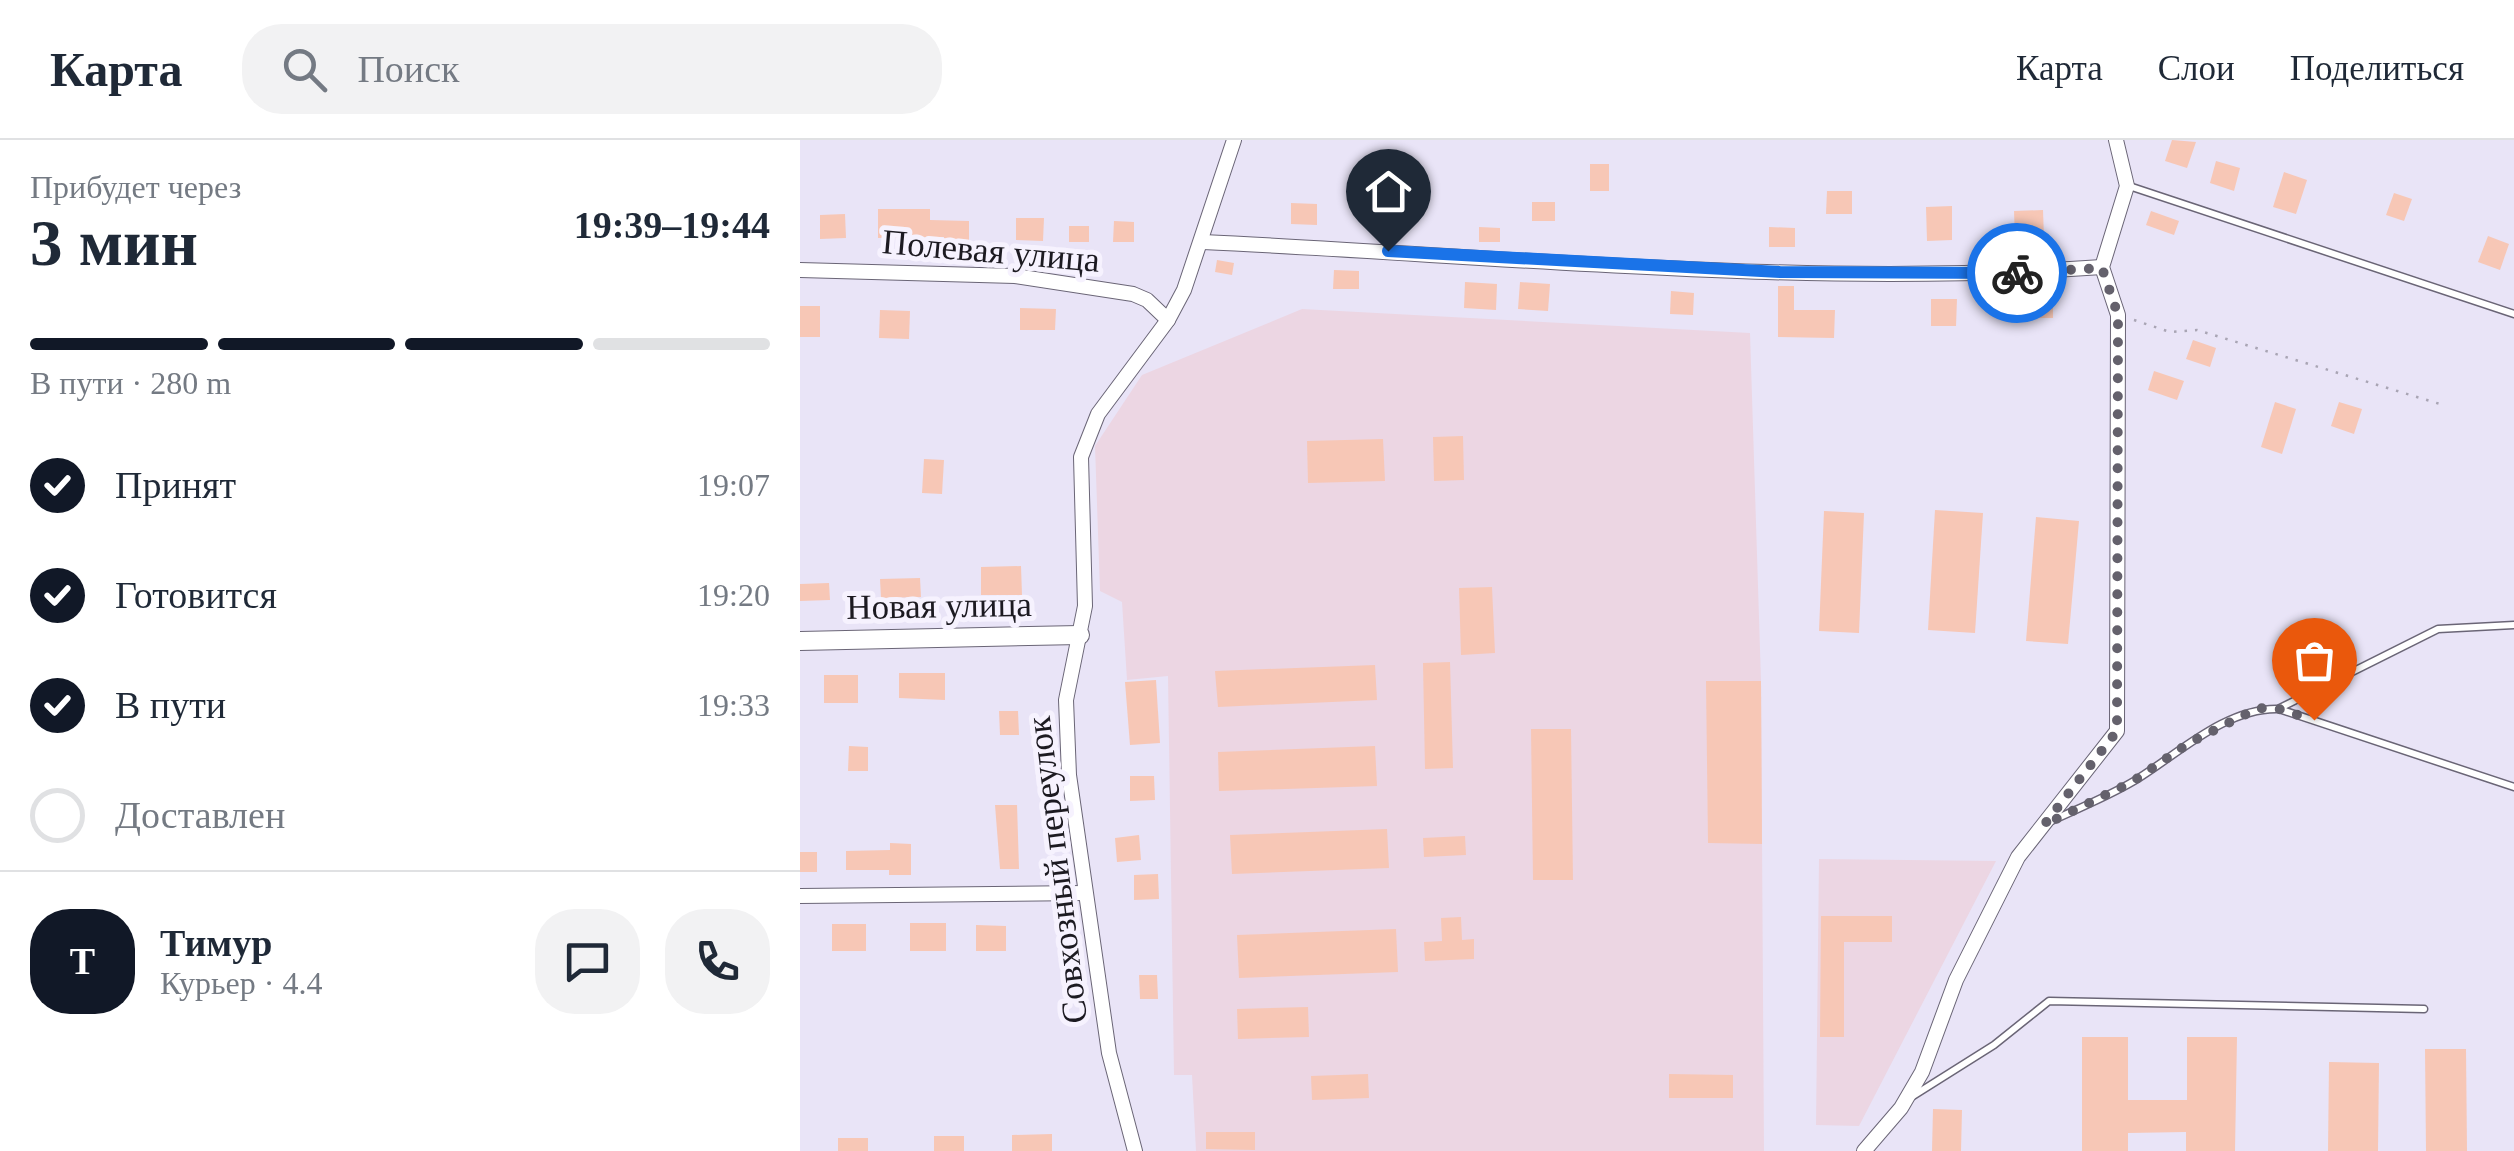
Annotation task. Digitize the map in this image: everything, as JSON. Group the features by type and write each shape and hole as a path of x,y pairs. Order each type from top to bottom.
{"street":[{"name":"Совхозный переулок","path":"1135,1151 1109,1052 1070,775 1066,700 1085,606 1081,457 1098,414 1168,320 1204,242 1234,140"},
{"path":"1864,1151 1908,1099 1986,917 2018,856 2117,731 2118,315 2102,268 2122,213 2127,186 2116,140"},
{"path":"1204,242 1780,272 1941,276 2102,268"},
{"name":"Полевая улица","path":"800,270 1016,276 1133,294 1147,300 1168,320"},
{"name":"Новая улица","path":"800,641 1080,636"},
{"path":"800,896 1085,893"}],"lane":[{"path":"2127,186 2514,314"},
{"path":"2279,709 2438,630 2514,626"},
{"path":"2044,825 2132,782 2189,743 2258,708 2279,709 2514,788"},
{"path":"1908,1099 1994,1046 2049,1001 2424,1009"}],"path":[{"path":"2118,315 2170,332 2197,330 2440,404"}],"shaded area":[{"path":"1302,309 1750,333 1761,681 1764,1151 1196,1151 1192,1075 1174,1075 1168,676 1127,680 1122,602 1100,591 1095,446 1142,375"},
{"path":"1819,859 1996,861 1859,1126 1816,1125"}],"building":[{"path":"2172,140 2196,142 2187,168 2165,161"},
{"path":"2216,161 2240,168 2234,191 2210,183"},
{"path":"1590,164 1609,164 1609,191 1590,191"},
{"path":"2284,172 2307,180 2296,214 2273,207"},
{"path":"1827,191 1852,191 1852,214 1826,214"},
{"path":"2394,193 2412,199 2404,221 2386,215"},
{"path":"1532,202 1555,202 1555,221 1532,221"},
{"path":"1291,203 1317,204 1317,225 1291,224"},
{"path":"1375,204 1399,204 1399,226 1375,226"},
{"path":"1952,206 1952,240 1927,241 1926,207"},
{"path":"878,209 930,209 930,220 969,221 969,242 944,241 944,237 878,238"},
{"path":"2043,210 2044,238 2015,239 2014,211"},
{"path":"2151,211 2179,221 2174,235 2146,225"},
{"path":"845,214 846,238 820,239 820,215"},
{"path":"1016,218 1044,218 1043,241 1016,240"},
{"path":"1114,221 1134,222 1134,242 1113,242"},
{"path":"1069,226 1089,226 1089,242 1069,242"},
{"path":"1479,227 1500,228 1500,242 1479,242"},
{"path":"1769,227 1795,228 1795,247 1769,247"},
{"path":"2488,236 2509,244 2500,270 2478,262"},
{"path":"1217,260 1234,263 1232,275 1215,272"},
{"path":"1334,270 1359,271 1359,289 1333,289"},
{"path":"1465,282 1497,284 1496,310 1464,308"},
{"path":"1520,282 1550,284 1548,311 1518,309"},
{"path":"1778,286 1794,286 1794,310 1835,310 1834,338 1778,337"},
{"path":"1671,291 1694,293 1693,315 1670,314"},
{"path":"1931,299 1957,299 1956,326 1931,326"},
{"path":"2027,300 2053,300 2053,318 2028,318"},
{"path":"800,306 820,306 820,337 800,337"},
{"path":"1020,308 1056,309 1055,330 1020,330"},
{"path":"880,310 910,311 909,339 879,338"},
{"path":"2193,340 2216,348 2210,367 2186,359"},
{"path":"2154,371 2184,381 2177,400 2148,390"},
{"path":"2275,402 2296,409 2282,454 2261,447"},
{"path":"2339,402 2362,409 2354,434 2331,426"},
{"path":"1463,436 1464,480 1434,481 1433,437"},
{"path":"1383,439 1385,481 1308,483 1307,441"},
{"path":"924,459 944,460 942,494 922,493"},
{"path":"1935,510 1983,513 1975,633 1928,630"},
{"path":"1824,511 1864,513 1859,633 1819,631"},
{"path":"2036,517 2079,521 2068,644 2026,641"},
{"path":"1021,566 1022,595 981,595 981,567"},
{"path":"920,578 921,597 881,598 880,579"},
{"path":"829,583 830,600 800,601 800,584"},
{"path":"1492,587 1495,653 1461,655 1459,588"},
{"path":"1450,662 1453,768 1425,769 1423,663"},
{"path":"1375,665 1377,700 1218,707 1215,671"},
{"path":"899,673 945,673 945,700 899,698"},
{"path":"824,675 858,675 858,703 824,703"},
{"path":"1156,680 1160,743 1130,745 1125,682"},
{"path":"1706,681 1761,681 1762,844 1708,843"},
{"path":"999,711 1018,711 1019,735 1000,735"},
{"path":"1531,729 1571,729 1573,880 1533,880"},
{"path":"849,746 868,747 868,771 848,771"},
{"path":"1375,746 1377,786 1219,791 1218,752"},
{"path":"1130,776 1154,776 1155,800 1130,801"},
{"path":"995,805 1017,805 1019,869 1000,869"},
{"path":"1387,829 1389,868 1232,874 1230,835"},
{"path":"1139,835 1141,860 1117,862 1115,838"},
{"path":"1465,836 1466,855 1424,857 1423,838"},
{"path":"890,843 911,844 911,875 889,875 889,870 846,870 846,851 890,850"},
{"path":"800,852 817,852 817,872 800,872"},
{"path":"1158,874 1159,899 1134,900 1134,875"},
{"path":"1821,916 1892,916 1892,942 1844,942 1844,1037 1820,1037"},
{"path":"1461,917 1462,940 1474,939 1474,959 1425,961 1424,942 1442,941 1441,918"},
{"path":"910,923 946,923 946,951 910,951"},
{"path":"832,924 866,924 866,951 832,951"},
{"path":"976,925 1006,926 1006,951 976,951"},
{"path":"1396,929 1398,972 1239,978 1237,935"},
{"path":"1139,975 1157,975 1158,999 1140,999"},
{"path":"1308,1007 1309,1037 1238,1039 1237,1009"},
{"path":"2082,1037 2128,1037 2128,1100 2187,1100 2187,1037 2237,1037 2235,1151 2186,1151 2186,1132 2128,1133 2128,1151 2082,1151"},
{"path":"2425,1049 2466,1049 2467,1151 2426,1151"},
{"path":"2329,1062 2379,1063 2378,1151 2328,1151"},
{"path":"1368,1074 1369,1098 1312,1100 1311,1076"},
{"path":"1669,1074 1733,1075 1733,1098 1669,1098"},
{"path":"1933,1109 1962,1110 1961,1151 1932,1151"},
{"path":"1206,1132 1255,1132 1255,1150 1206,1149"},
{"path":"1052,1134 1052,1151 1012,1151 1012,1135"},
{"path":"934,1136 964,1136 964,1151 934,1151"},
{"path":"838,1138 868,1138 868,1151 838,1151"}],"way so far":[{"path":"2017,273 2102,268 2118,315 2117,731 2044,825 2132,782 2189,743 2258,708 2279,709 2314,720"}],"route":[{"path":"1388,251 1780,272 1941,276 2017,273"}]}
